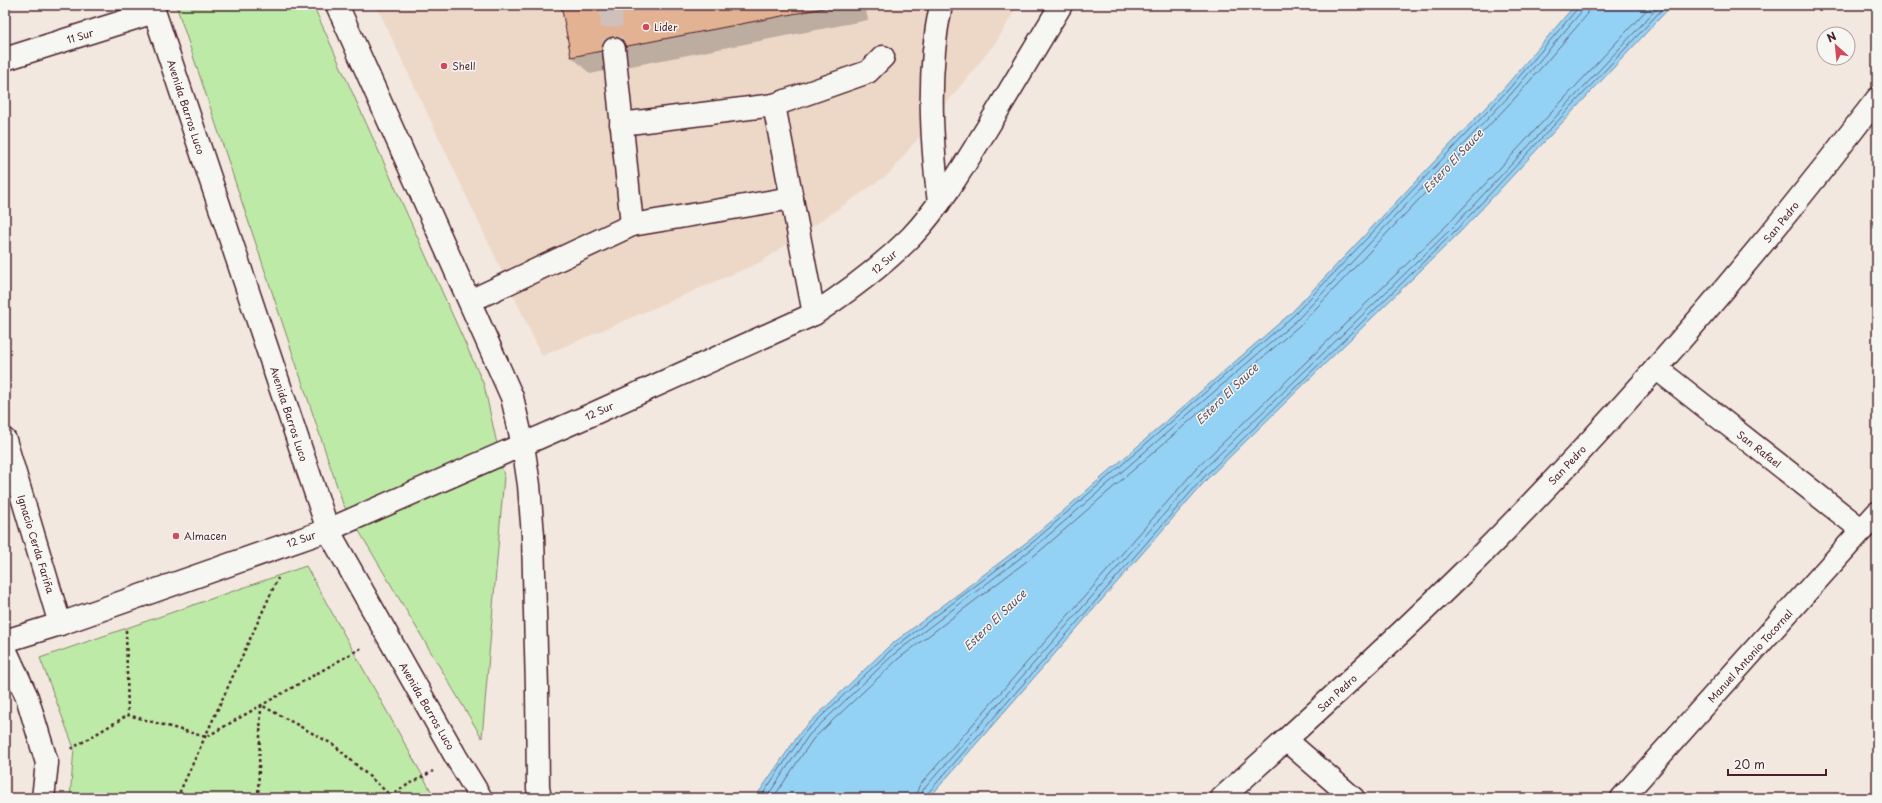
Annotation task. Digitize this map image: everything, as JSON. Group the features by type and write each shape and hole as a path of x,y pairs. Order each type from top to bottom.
{"street":[{"path":"336,5 512,397 529,485 537,688 538,788 540,798"},
{"path":"939,203 934,161 932,76 941,5"},
{"name":"12 Sur","path":"5,641 60,624 328,530 814,314 849,292 881,266 912,236 939,203 963,167 1061,5"},
{"name":"11 Sur","path":"5,59 153,8"},
{"name":"Avenida Barros Luco","path":"153,8 328,530 456,757 481,798"},
{"path":"614,49 632,225"},
{"path":"621,124 774,105 868,72 883,57"},
{"name":"San Pedro","path":"1222,798 1382,651 1476,559 1568,465 1743,269 1826,166 1877,99"},
{"path":"774,105 814,314"},
{"path":"470,301 632,225 792,198"},
{"name":"San Rafael","path":"1656,368 1862,530"},
{"name":"Ignacio Cerda Fariña","path":"5,440 60,624"},
{"name":"Manuel Antonio Tocornal","path":"1622,798 1877,513"},
{"path":"5,649 27,697 47,763 43,798"},
{"path":"1286,740 1353,798"}],"path":[{"path":"177,798 294,542"},
{"path":"126,601 128,715"},
{"path":"47,763 128,715 206,737 386,634"},
{"path":"261,705 334,745 390,794"},
{"path":"258,798 261,705"},
{"path":"384,798 456,757"}],"shaded area":[{"path":"376,5 1018,5 997,41 889,174 761,262 542,356"}],"green space":[{"path":"176,5 313,5 484,385 504,476 482,738 343,504"},
{"path":"306,566 435,798 70,798 74,748 40,658"}],"water":[{"name":"Estero El Sauce","path":"1575,5 1672,5 1460,232 1207,479 929,798 755,798 802,730 888,647 1031,539 1291,313 1504,88"}],"building":[{"name":"Lider","path":"561,5 839,5 571,57"}],"tunnel":[{"path":"610,5 614,49"}],"place":[{"name":"Lider","path":"646,27"},
{"name":"Shell","path":"444,66"},
{"name":"Almacen","path":"176,536"}]}
